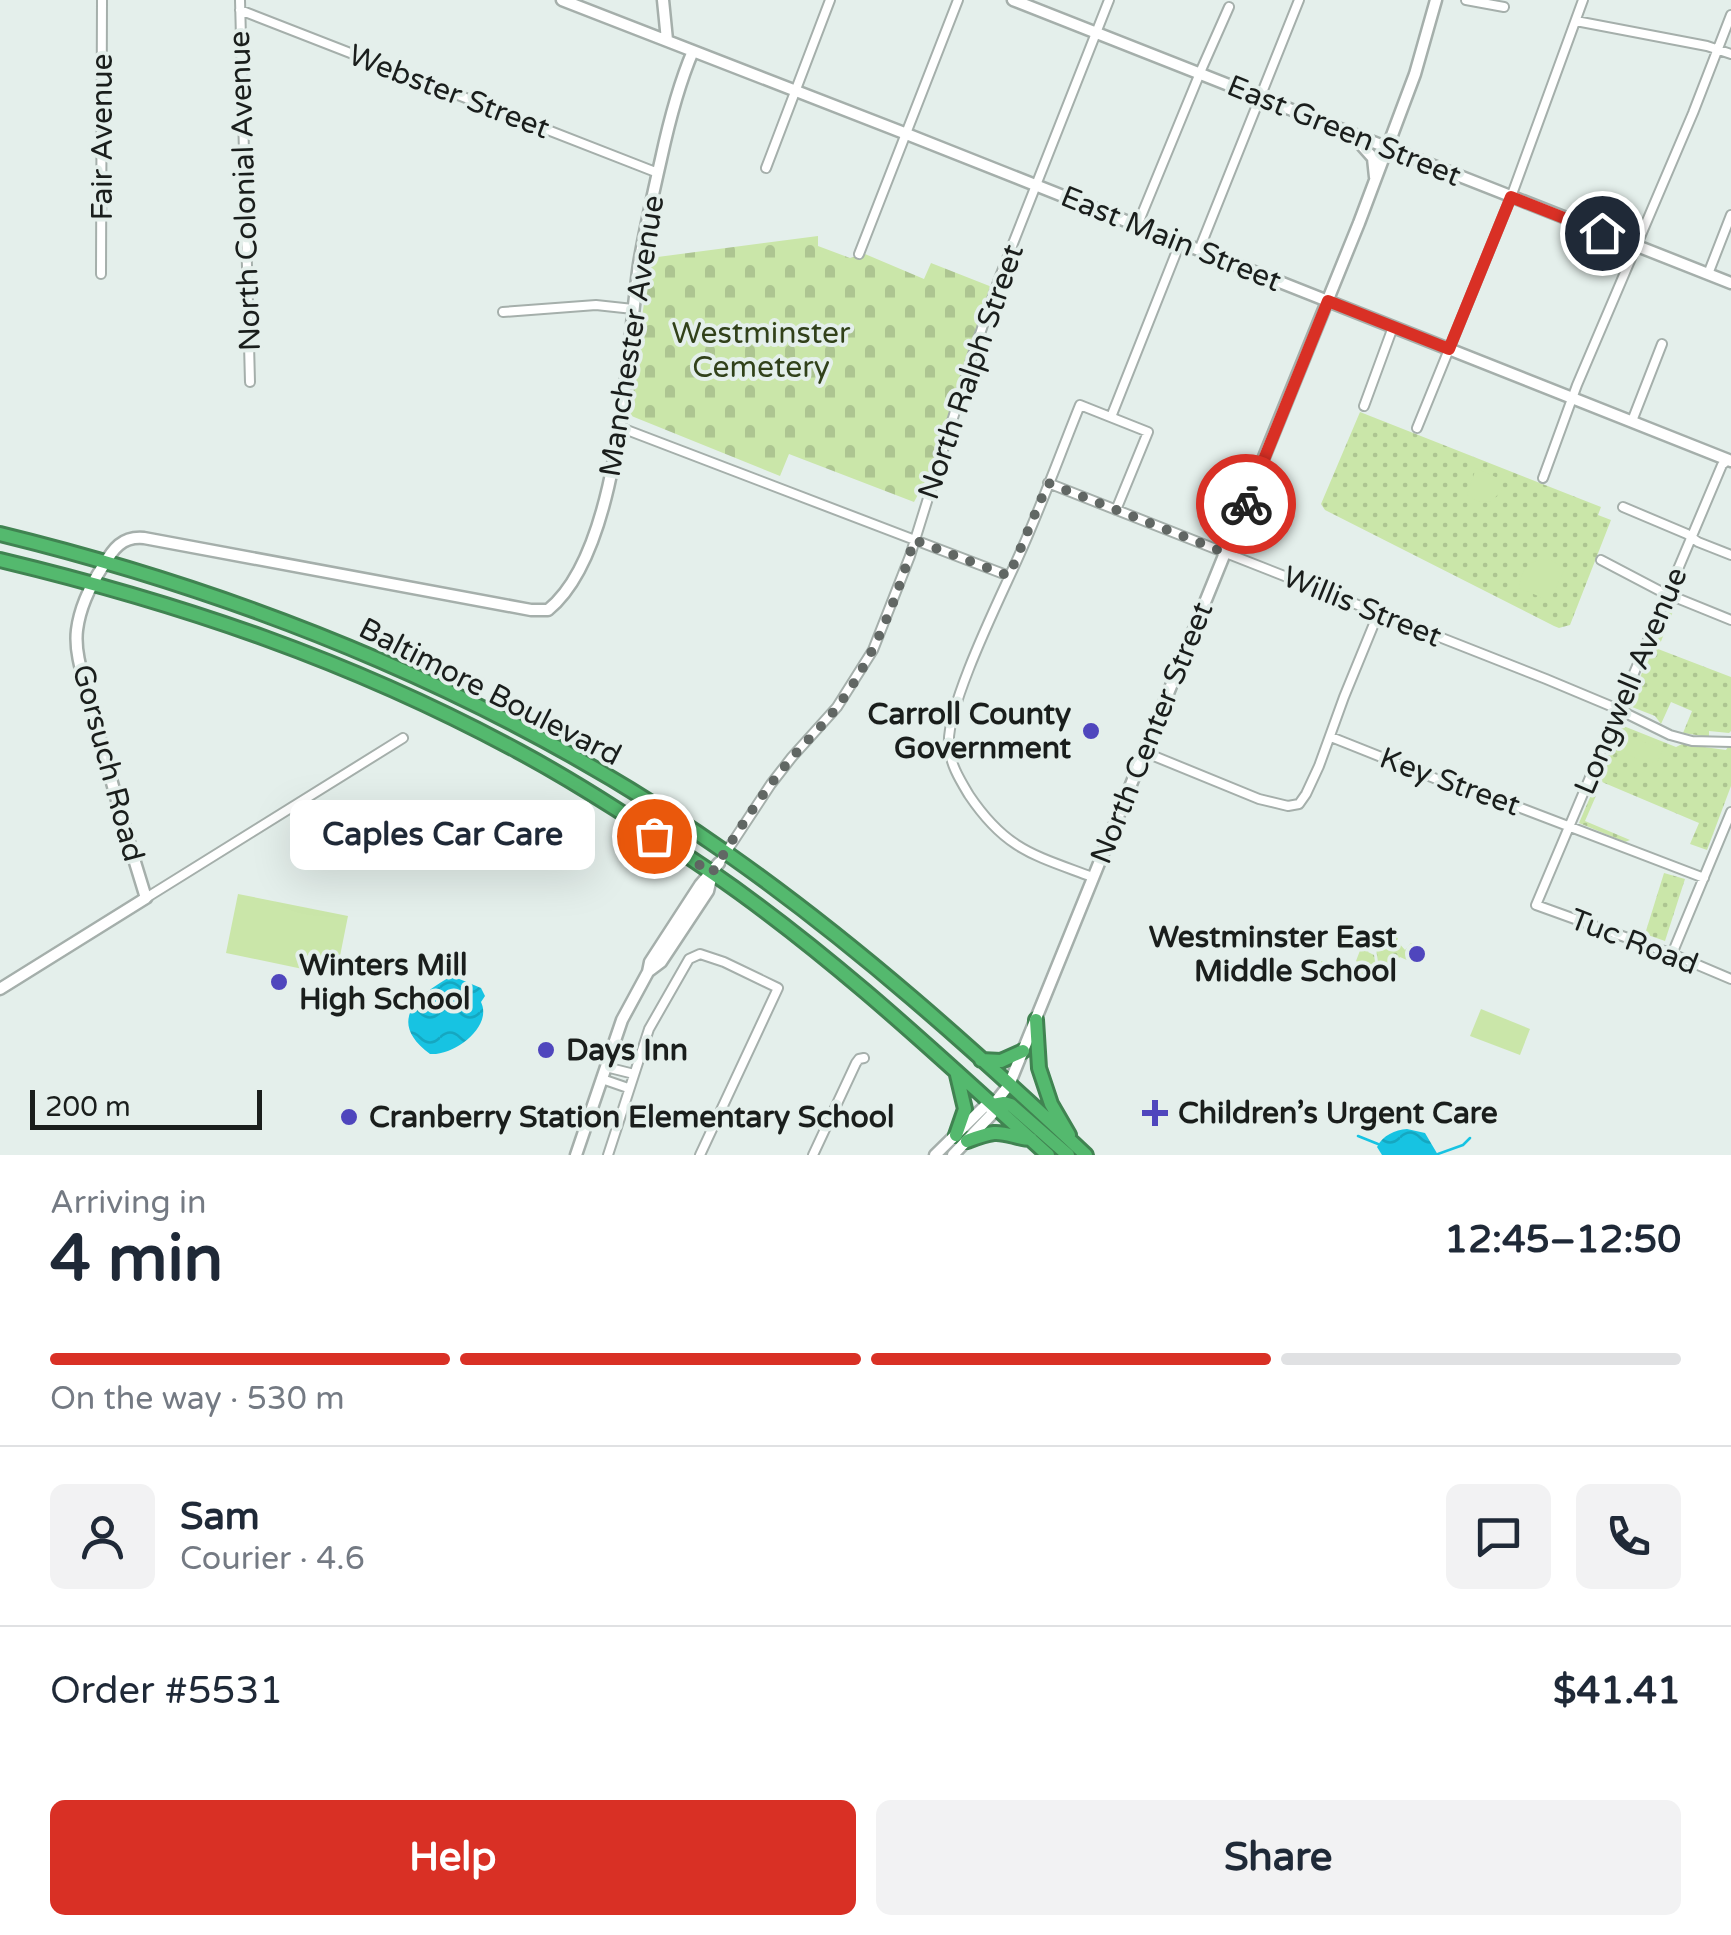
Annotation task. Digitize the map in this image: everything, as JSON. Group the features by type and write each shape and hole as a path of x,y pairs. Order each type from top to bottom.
{"highway":[{"name":"Baltimore Boulevard","path":"0,534 182,586 310,632 461,698 640,796 1048,1155"},
{"name":"Baltimore Boulevard","path":"0,560 92,582 277,641 426,705 541,764 719,863 838,935 1009,1085 1070,1148 1086,1155"},
{"path":"1036,1020 1037,1056 1044,1086 1063,1121 1070,1148"},
{"path":"980,1060 1001,1061 1023,1052"},
{"path":"956,1072 965,1103 961,1138 994,1133 1031,1139"},
{"path":"993,1104 1011,1105 1070,1148"}],"street":[{"name":"Fair Avenue","path":"102,0 102,274"},
{"name":"East Main Street","path":"562,0 648,27 667,40 1730,460"},
{"path":"663,0 667,40"},
{"path":"766,168 830,0"},
{"path":"858,254 958,0"},
{"name":"East Green Street","path":"1013,0 1731,283"},
{"name":"North Ralph Street","path":"719,863 771,784 838,707 873,650 914,540 999,280 1109,0"},
{"path":"1200,250 1299,0"},
{"name":"North Center Street","path":"953,1155 984,1107 993,1104 1009,1085 1023,1052 1328,301 1415,74 1436,0"},
{"path":"1466,0 1504,7"},
{"path":"1417,428 1511,197 1584,0"},
{"name":"Webster Street","path":"240,5 658,172"},
{"name":"North Colonial Avenue","path":"240,5 250,382"},
{"path":"1138,226 1230,7"},
{"path":"1543,478 1731,15"},
{"path":"1576,20 1731,54"},
{"name":"Manchester Avenue","path":"548,610 566,593 584,562 606,499 646,228 678,90 694,50"},
{"path":"1335,128 1353,137 1370,154 1375,166 1374,183"},
{"path":"1708,274 1731,215"},
{"path":"1111,418 1180,243"},
{"path":"503,312 596,305 633,309"},
{"path":"1364,406 1393,327"},
{"path":"1632,421 1662,344"},
{"path":"1092,877 1031,853 999,833 954,768 949,735 958,701 1080,405 1148,432 1116,510"},
{"path":"619,427 1009,576"},
{"name":"Longwell Avenue","path":"1536,905 1722,465 1730,460"},
{"name":"Willis Street","path":"1048,483 1546,679 1682,738 1731,742"},
{"path":"1623,508 1731,555"},
{"name":"Gorsuch Road","path":"0,990 146,898 114,794 78,652 78,628 85,598 105,562 124,540 144,538 548,610"},
{"path":"1601,560 1731,620"},
{"path":"1144,752 1259,800 1299,804 1331,737 1378,614"},
{"name":"Key Street","path":"1331,737 1704,878"},
{"path":"146,898 403,738"},
{"path":"1672,954 1731,812"},
{"path":"576,1155 628,1008 650,962 700,885 719,863"},
{"path":"118,916 135,892 137,870"},
{"name":"Tuc Road","path":"1536,905 1731,979"},
{"path":"608,1155 650,1028 689,959 700,954 778,988 700,1155"},
{"path":"813,1155 856,1063 864,1058"},
{"path":"606,1066 634,1074"},
{"path":"602,1079 628,1088"},
{"name":"North Center Street","path":"935,1155 961,1138"}],"green space":[{"name":"Westminster Cemetery","path":"818,236 818,246 850,258 865,254 924,279 931,263 992,287 934,465 914,502 789,454 780,476 629,415 650,258"},
{"path":"1360,412 1601,507 1598,515 1611,520 1570,625 1554,626 1325,510 1321,504"},
{"path":"1476,468 1502,480 1501,491 1491,502 1467,495"},
{"path":"1548,559 1565,568 1550,601 1519,588 1527,566"},
{"path":"1675,606 1658,649 1731,677 1729,733 1709,731 1709,737 1683,733 1692,711 1671,702 1661,724 1655,716 1632,707 1628,711 1670,607"},
{"path":"1621,725 1676,747 1682,744 1726,750 1731,742 1731,786 1707,850 1690,844 1699,823 1602,782 1585,821 1630,840 1625,842 1579,823"},
{"path":"1628,736 1663,749 1657,763 1620,751"},
{"path":"1664,873 1685,879 1665,941 1645,934"},
{"path":"238,894 348,916 336,976 226,953"},
{"path":"1367,932 1370,936 1382,932 1398,938 1405,950 1411,943 1416,945 1409,961 1400,957 1389,968 1379,968 1376,949 1387,942 1381,937 1382,943 1376,948 1368,941 1368,952 1374,955 1376,968 1369,971 1364,982 1314,962 1316,959 1359,972 1356,961"},
{"path":"1481,1009 1530,1029 1520,1055 1470,1036"}],"water":[{"path":"448,978 481,988 485,996 481,1002 481,1021 460,1045 430,1054 410,1032 410,1012 425,994"},
{"path":"1407,1129 1425,1133 1438,1155 1382,1155 1377,1147 1383,1139"}],"waterway":[{"path":"1358,1136 1378,1144"},
{"path":"1438,1154 1463,1145 1470,1138"}],"way so far":[{"path":"654,836 712,873 769,786 838,707 857,678 873,650 914,540 1009,576 1048,483 1226,553 1246,504"}],"place":[{"name":"Carroll County Government","path":"1091,731"},
{"name":"Caples Car Care","path":"654,836"},
{"name":"Westminster East Middle School","path":"1417,954"},
{"name":"Winters Mill High School","path":"279,982"},
{"name":"Days Inn","path":"546,1050"},
{"name":"Children’s Urgent Care","path":"1155,1113"},
{"name":"Cranberry Station Elementary School","path":"349,1117"}],"route":[{"path":"1246,504 1328,301 1449,349 1511,197 1602,233"}]}
